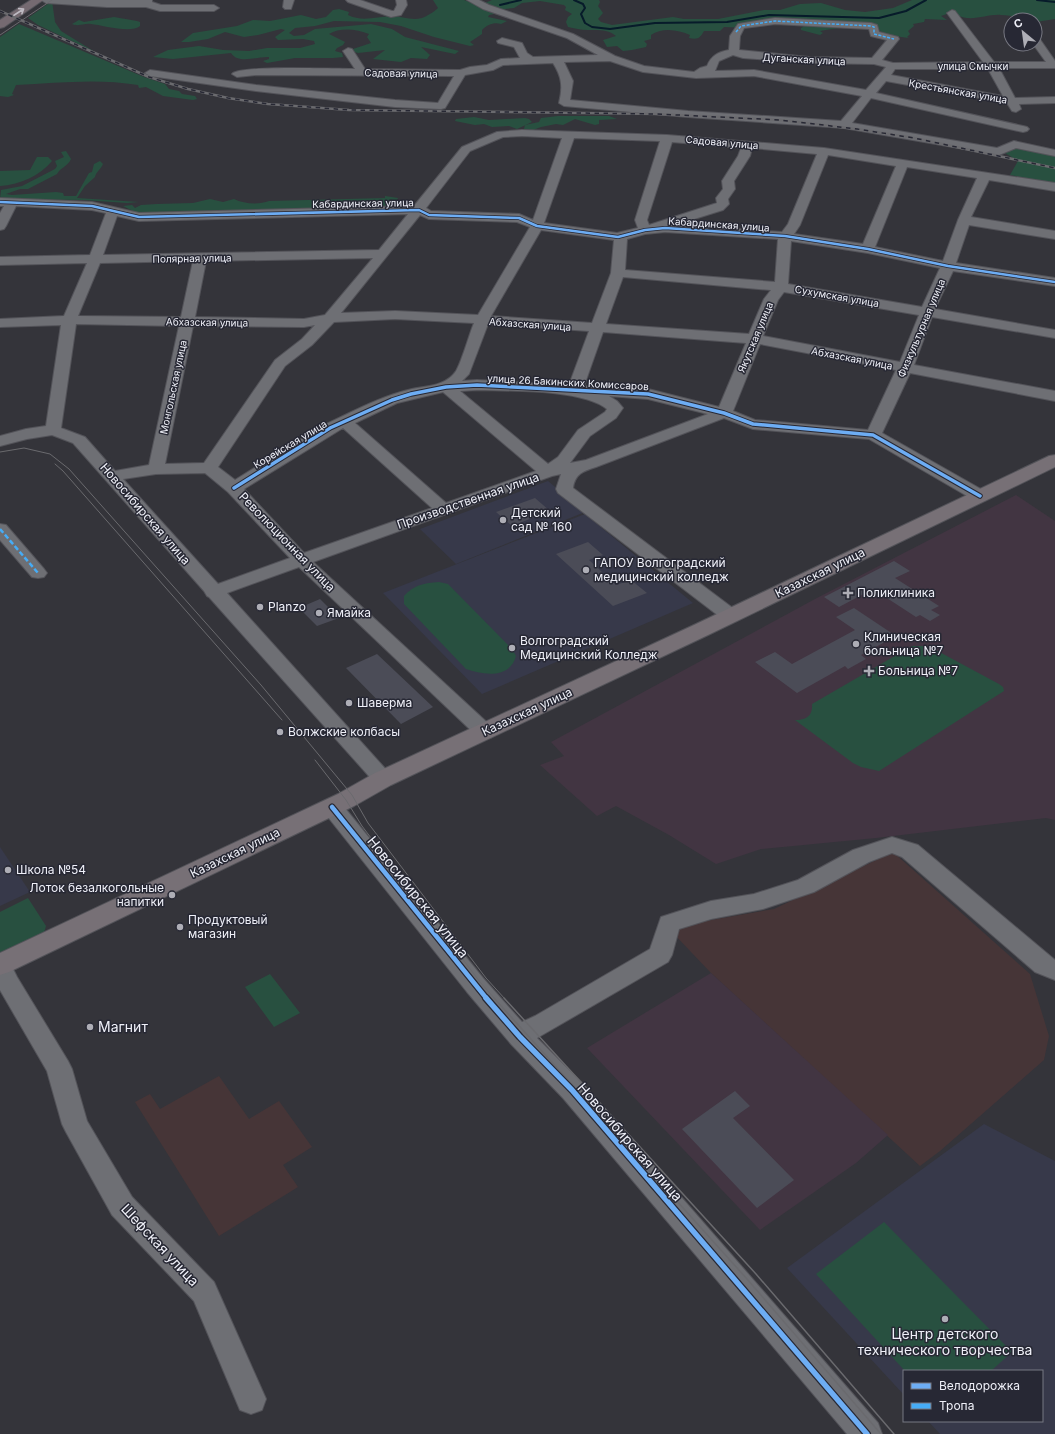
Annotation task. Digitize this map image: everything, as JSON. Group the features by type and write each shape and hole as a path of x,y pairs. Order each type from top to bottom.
{"highway":[{"path":"0,25 38,0"}],"main road":[{"name":"Казахская улица","path":"0,965 332,806 383,779 731,616 1055,460"}],"street":[{"path":"46,0 107,4 147,2 160,8 214,4 209,20"},
{"path":"351,0 391,14 398,13 402,5 401,0"},
{"name":"Садовая улица","path":"472,0 486,7 574,38 611,58 643,69 696,75 754,73 869,94 880,98 1023,129"},
{"path":"557,60 566,74 568,86 564,103 688,114 844,125 999,152 1014,144 1023,129 1023,120 992,66 952,14"},
{"path":"696,75 704,70 711,69 715,59 724,54 734,52 736,32 741,26 775,21 820,22 874,27 874,34 894,39 874,61"},
{"path":"502,41 518,45 523,55 531,60"},
{"path":"348,51 362,72"},
{"path":"1043,51 1054,65"},
{"name":"Дуганская улица","path":"734,52 742,55 809,60 874,61 892,66"},
{"name":"Садовая улица","path":"229,85 233,72 461,73 470,70 489,68 501,62 611,58"},
{"name":"улица Смычки","path":"892,66 1054,65"},
{"path":"844,125 884,78 892,66"},
{"path":"150,73 229,85 413,106 441,106 461,73"},
{"name":"Крестьянская улица","path":"884,78 1012,101 1055,100"},
{"name":"Садовая улица","path":"419,210 466,149 501,134 522,133 667,138 824,151 903,162 1055,187"},
{"name":"Корейская улица","path":"234,488 330,428 404,396 446,387 462,374 482,320 537,226 569,135"},
{"path":"667,138 641,220 645,230 719,207 723,204 722,198 729,192 730,188 728,181 744,156 748,145"},
{"path":"1014,144 1055,153"},
{"name":"Якутская улица","path":"724,413 771,299 780,286 786,236 794,224 824,151"},
{"path":"868,249 903,162"},
{"name":"Физкультурная улица","path":"873,435 905,368 927,312 948,266 964,220 984,175"},
{"path":"0,226 6,202"},
{"name":"Кабардинская улица","path":"6,202 92,206 139,217 419,210 428,215 519,218 537,226 621,236 645,230 665,228 786,236 868,249 948,266 1055,282"},
{"path":"0,441 26,434 53,430 69,321 95,260 113,210"},
{"path":"112,476 156,469 209,468 280,363 306,342 330,318 419,210"},
{"path":"964,220 1055,235"},
{"path":"446,387 548,472 564,460 584,433 611,415 615,408 608,402 576,391 597,328 618,274 621,236"},
{"name":"Полярная улица","path":"0,261 383,254"},
{"name":"Монгольская улица","path":"156,469 200,258"},
{"name":"Сухумская улица","path":"618,274 780,286 1055,334"},
{"name":"Абхазская улица","path":"0,323 69,321 304,323 330,318 395,315 450,317 754,339 1055,396"},
{"name":"улица 26 Бакинских Комиссаров","path":"446,387 477,385 648,394 724,413 753,424 873,435 980,496"},
{"name":"Производственная улица","path":"213,592 548,472 580,466 596,461 724,413"},
{"path":"344,422 443,509"},
{"name":"Новосибирская улица","path":"53,430 79,440 213,592 383,779"},
{"path":"580,466 571,471 566,479 564,489 731,616"},
{"name":"Революционная улица","path":"209,468 234,488 301,560 485,732"},
{"path":"0,529 38,573"},
{"name":"Новосибирская улица","path":"332,806 475,985 520,1037 572,1090 867,1434"},
{"path":"520,1037 532,1028 544,1023 632,970 660,955 669,923 711,910 755,903 806,886 861,856 892,845 910,851 1043,965 1055,971"},
{"name":"Шефская улица","path":"0,965 59,1069 75,1124 122,1206 204,1292 244,1386 252,1399"}],"shaded area":[{"name":"Детский сад № 160","path":"548,481 585,512 456,564 420,529"},
{"name":"Больница №7","path":"1016,495 1055,521 1055,820 1046,818 876,838 761,849 716,864 669,835 616,806 597,816 540,765 564,756 551,742 815,599"},
{"name":"Волгоградский Медицинский Колледж","path":"585,514 693,603 482,694 383,593"},
{"name":"Школа №54","path":"0,847 30,892 0,906"},
{"path":"893,852 1030,974 1049,1036 1044,1060 940,1151 920,1166 711,973 672,932 694,923 774,909"},
{"path":"711,973 888,1135 856,1163 760,1230 587,1048"},
{"path":"219,1076 249,1119 279,1101 312,1147 283,1165 298,1187 219,1236 135,1102 150,1094 160,1109"},
{"name":"Центр детского технического творчества","path":"984,1124 1055,1161 1055,1434 940,1434 929,1422 1043,1422 1043,1370 903,1370 903,1394 787,1268"}],"green space":[{"path":"433,0 464,0 499,13 489,15 488,17 507,21 501,24 491,24 486,27 482,30 482,34 470,42 474,45 470,46 434,37 401,26 380,22 334,21 315,26 295,28 289,33 294,36 304,35 315,29 371,24 392,29 405,37 459,51 455,54 421,47 430,55 427,59 411,58 401,62 373,59 385,50 358,53 352,51 353,49 371,43 367,37 369,34 349,30 338,30 329,34 345,42 335,51 342,53 343,57 295,58 267,63 263,61 269,59 269,57 239,59 234,57 231,53 173,59 153,57 168,50 199,46 223,50 249,51 267,48 300,48 315,44 314,41 303,39 278,40 275,37 285,30 281,29 244,37 225,32 208,39 181,42 193,33 237,26 253,20 270,21 301,15 316,19 326,17 333,10 339,9 349,12 348,15 358,18 391,16 418,19 428,15 438,8"},
{"path":"492,0 599,0 600,2 598,6 603,13 598,19 601,22 612,25 673,17 684,19 718,19 764,10 780,10 800,4 821,3 845,10 865,12 893,8 912,0 1055,0 1055,19 1043,21 1043,12 1003,12 1003,15 976,18 967,18 949,14 941,16 947,20 925,19 924,22 913,24 914,26 908,31 910,34 907,37 909,38 888,34 878,29 863,27 848,27 820,31 823,33 820,35 801,30 801,28 806,25 765,24 751,28 724,27 720,31 704,31 697,39 689,38 690,35 681,32 665,30 655,32 651,35 651,39 644,41 647,44 646,47 623,51 617,46 607,47 603,40 616,36 610,32 603,30 583,30 568,27 566,22 568,17 572,14 565,10 566,7 564,5 540,1 522,3 514,8 497,9 485,3"},
{"path":"52,1 55,22 61,31 95,52 38,25 28,18"},
{"path":"114,17 140,22 140,26 136,28 123,29 91,24 72,24 79,20 84,22"},
{"path":"19,24 144,77 165,84 169,89 179,91 182,94 195,96 197,99 193,100 163,96 146,87 139,88 138,85 92,81 16,85 12,94 14,95 8,97 0,96 0,37"},
{"path":"558,116 609,116 617,119 599,120 599,124 595,125 575,119 563,125 556,124 533,130 524,129 525,125 539,122 541,118"},
{"path":"474,117 489,120 525,118 532,122 517,129 509,126 492,127 484,124 475,125 455,121 456,119"},
{"path":"1016,146 1055,155 1055,184 1010,175 1018,161 1002,151"},
{"path":"66,151 71,159 57,174 28,189 20,189 6,194 12,195 56,192 63,193 64,196 76,196 89,173 92,172 94,164 100,161 103,164 102,166 95,177 85,186 77,198 139,202 127,203 83,200 0,199 1,190 22,186 55,169 57,166 55,161 64,157 61,152"},
{"path":"37,157 48,157 52,161 29,179 14,184 0,186 0,171 30,170"},
{"path":"385,196 398,198 395,204 404,204 402,207 137,213 123,206 132,205 135,208 141,205 193,203 210,199 223,202 234,199 247,203 256,203 269,201 385,198"},
{"path":"439,582 448,584 512,649 516,656 508,669 502,672 488,674 466,669 404,604 404,596 412,589 424,584"},
{"path":"912,646 932,648 999,684 1003,687 1004,691 879,771 861,767 853,763 795,720 808,716 811,712 812,704"},
{"path":"28,898 46,926 44,933 0,953 0,912"},
{"path":"270,974 300,1013 274,1027 245,987"},
{"path":"884,1222 1012,1352 992,1370 904,1370 816,1274"}],"building":[{"path":"535,498 550,511 512,526 496,512"},
{"name":"ГАПОУ Волгоградский медицинский колледж","path":"588,542 603,555 589,560 616,585 631,580 647,593 613,606 556,554"},
{"name":"Поликлиника","path":"894,561 910,571 895,578 939,606 931,610 940,615 930,621 920,615 916,617 873,589 839,607 824,597"},
{"name":"Ямайка","path":"320,599 339,618 317,626 299,608"},
{"name":"Клиническая больница №7","path":"854,608 896,636 861,655 866,659 848,669 845,666 797,693 755,662 775,652 792,664 855,630 836,617"},
{"path":"377,654 433,707 401,724 346,668"},
{"path":"735,1091 750,1106 733,1118 794,1180 757,1208 682,1129"}],"waterway":[{"path":"500,5 521,0"},
{"path":"574,0 583,4 585,8 581,14 585,23 592,27 610,29 655,23 727,22 769,15 879,18 906,11 926,0"},
{"path":"1037,0 1055,2"}],"tram line":[{"path":"0,35 52,0"},
{"path":"0,452 24,448 50,454 69,469 261,685 352,795 368,823 486,978 505,999"},
{"path":"55,464 63,471 282,720"},
{"path":"315,760 346,800 362,826 480,982 495,999"},
{"path":"494,998 747,1279 881,1434"},
{"path":"504,998 756,1274 894,1434"}],"railway":[{"path":"0,11 149,77 188,89 228,98 268,104 349,110 657,114 780,120 857,129 914,138 1055,168"}],"marked path":[{"path":"736,32 741,26 775,21 871,26 874,27 874,34 894,39"},
{"path":"0,529 38,573"}],"cycle path":[{"path":"0,202 92,206 139,217 419,210 429,215 519,218 537,226 618,237 645,230 665,228 785,236 868,249 948,266 1055,282"},
{"path":"234,488 330,428 392,400 411,394 446,387 477,385 648,394 724,413 753,424 873,435 980,496"},
{"path":"332,807 475,985 520,1037 572,1090 867,1434"}],"place":[{"name":"Детский сад № 160","path":"503,520"},
{"name":"ГАПОУ Волгоградский медицинский колледж","path":"586,570"},
{"name":"Поликлиника","path":"848,593"},
{"name":"Planzo","path":"260,607"},
{"name":"Ямайка","path":"319,613"},
{"name":"Клиническая больница №7","path":"856,644"},
{"name":"Волгоградский Медицинский Колледж","path":"512,648"},
{"name":"Больница №7","path":"869,671"},
{"name":"Шаверма","path":"349,703"},
{"name":"Волжские колбасы","path":"280,732"},
{"name":"Школа №54","path":"8,870"},
{"name":"Лоток безалкогольные напитки","path":"172,895"},
{"name":"Продуктовый магазин","path":"180,927"},
{"name":"Магнит","path":"90,1027"},
{"name":"Центр детского технического творчества","path":"945,1319"}]}
